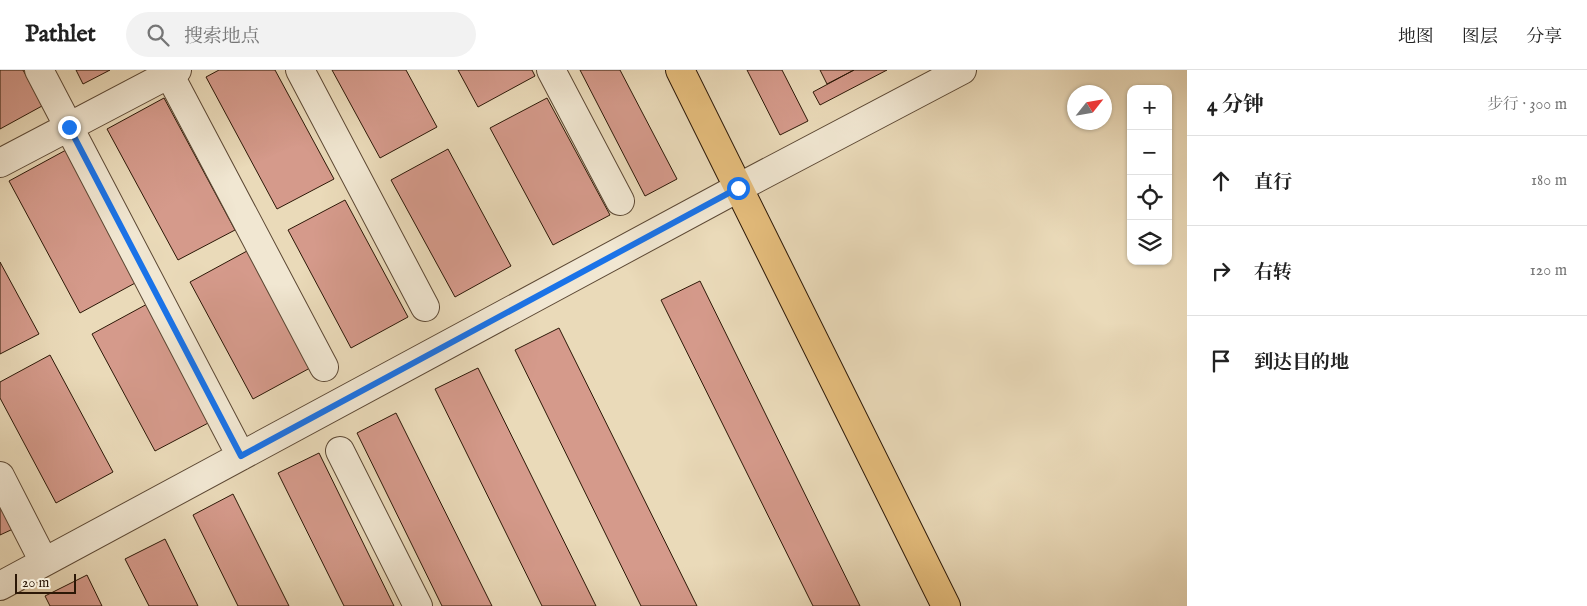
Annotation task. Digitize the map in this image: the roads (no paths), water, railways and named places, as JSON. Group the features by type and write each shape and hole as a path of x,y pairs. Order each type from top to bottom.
{"main road":[{"path":"680,70 946,606"}],"street":[{"path":"39,70 241,456"},
{"path":"300,70 425,307"},
{"path":"551,70 620,201"},
{"path":"0,586 738,188 962,70"},
{"path":"0,164 171,71 324,367"},
{"path":"340,451 418,606"},
{"path":"0,476 44,562"}]}
